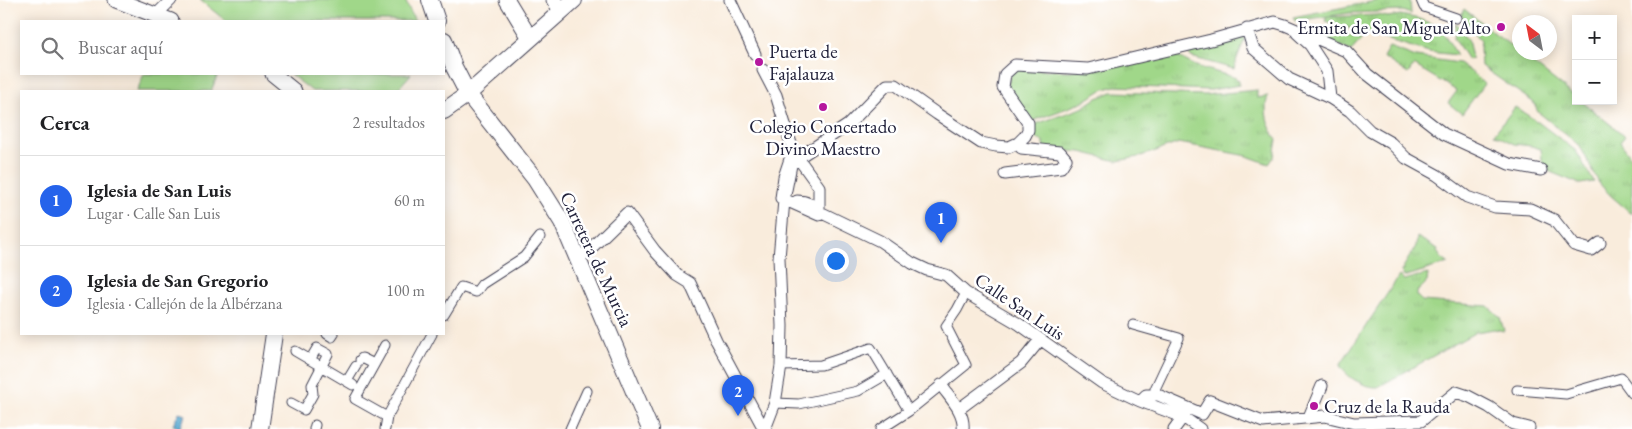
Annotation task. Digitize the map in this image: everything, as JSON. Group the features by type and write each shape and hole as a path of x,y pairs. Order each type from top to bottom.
{"main road":[{"path":"430,0 437,20"},
{"path":"445,110 468,94 530,38 557,5 574,0"},
{"name":"Carretera de Murcia","path":"445,43 454,67 468,94 545,194 562,222 650,429"},
{"path":"260,429 274,335"}],"street":[{"path":"116,0 168,20"},
{"path":"155,16 171,0"},
{"path":"507,0 530,38"},
{"path":"730,0 755,54"},
{"path":"1421,0 1424,6 1456,18"},
{"path":"820,212 819,215 785,198 781,198 784,177 790,160 795,160 848,125 888,85 896,85 982,142 1009,147 1018,143 1028,130 1028,123 1003,87 1005,74 1015,65 1088,69 1211,40 1275,22 1346,51 1367,74 1444,134 1509,164 1541,170"},
{"path":"1292,28 1310,45 1327,70 1330,98"},
{"path":"1248,29 1253,48 1289,79 1330,98 1350,111 1370,131 1391,143 1406,158 1437,175 1467,197 1495,207 1530,209 1554,220 1574,245 1591,250 1600,243"},
{"path":"763,70 776,95 795,160"},
{"path":"274,75 293,90"},
{"path":"1005,174 1061,167 1066,158 1060,152 1021,148 1018,143"},
{"path":"795,160 801,162 819,187 820,212"},
{"path":"785,198 803,201 820,212"},
{"path":"764,429 775,403 781,366 782,326 779,258 785,198"},
{"name":"Calle San Luis","path":"820,212 880,241 912,263 946,276 966,293 1019,324 1102,383 1140,402 1182,417 1200,429"},
{"path":"578,257 586,253 627,213 655,251 677,275 690,283 716,340 764,429"},
{"path":"445,313 461,287 476,292 482,284 524,257 540,237"},
{"path":"881,429 909,411 966,365 946,326 966,293"},
{"path":"1133,325 1179,338 1155,389 1158,394"},
{"path":"385,429 387,417 430,335"},
{"path":"310,360 324,340"},
{"path":"291,403 304,410 313,394 312,385 328,354 324,340"},
{"path":"958,410 1020,363 1040,340"},
{"path":"385,345 354,399 387,417"},
{"path":"781,366 821,365 870,348 909,411"},
{"path":"295,352 350,383 362,358 374,364"},
{"path":"775,403 799,404 858,391 887,374"},
{"path":"1517,390 1566,394 1621,378 1632,393"},
{"path":"941,385 958,410 963,425"},
{"path":"1309,417 1322,386"},
{"path":"570,429 587,392"},
{"path":"1140,402 1146,395 1158,394 1202,414 1210,401 1263,422 1325,416 1354,423 1421,421 1456,392 1489,407 1513,424 1529,428"},
{"path":"1174,429 1182,417"}],"green space":[{"path":"200,0 405,0 415,20 225,20"},
{"path":"1381,0 1410,0 1411,14 1402,11 1350,13 1295,21 1293,17"},
{"path":"1464,9 1512,47 1512,60 1529,60 1572,94 1572,105 1586,105 1625,136 1620,142 1632,158 1632,214 1599,183 1581,148 1575,142 1538,112 1533,102 1481,66 1481,40 1461,16"},
{"path":"1378,15 1388,17 1401,15 1440,27 1457,55 1429,52 1325,21 1327,17"},
{"path":"1456,23 1468,39 1472,58 1468,60 1454,38"},
{"path":"1324,27 1362,39 1351,51 1314,34"},
{"path":"1243,33 1245,39 1234,69 1191,57 1188,52 1194,47"},
{"path":"1389,47 1416,57 1459,63 1484,84 1462,114 1448,103 1457,91 1414,65 1408,74 1383,57"},
{"path":"1172,54 1196,66 1236,78 1239,81 1239,85 1211,90 1115,86 1102,90 1081,103 1032,121 1008,86 1013,71 1020,69 1069,71"},
{"path":"144,75 218,75 211,90 137,90"},
{"path":"291,75 410,75 397,90 311,90"},
{"path":"1257,90 1257,98 1268,96 1266,107 1267,119 1277,140 1274,157 1269,164 1247,156 1179,143 1138,157 1117,161 1081,152 1046,149 1042,141 1032,137 1031,131 1036,124 1082,108 1097,98 1112,92 1204,95"},
{"path":"1515,107 1576,151 1594,182 1580,184 1543,169 1541,149 1514,144 1494,134"},
{"path":"1417,237 1438,249 1437,251 1441,258 1448,263 1403,276 1401,271 1416,246"},
{"path":"1428,274 1427,282 1417,292 1417,296 1422,301 1488,306 1500,317 1504,331 1494,329 1476,332 1378,387 1368,386 1346,374 1340,365 1399,276 1404,280"}],"water":[{"path":"179,412 186,415 180,428 173,425"}],"place":[{"name":"Ermita de San Miguel Alto","path":"1501,27"},
{"name":"Puerta de Fajalauza","path":"759,62"},
{"name":"Colegio Concertado Divino Maestro","path":"823,107"},
{"name":"Iglesia de San Luis","path":"941,243"},
{"name":"Cruz de la Rauda","path":"1314,406"},
{"name":"Iglesia de San Gregorio","path":"738,416"}]}
